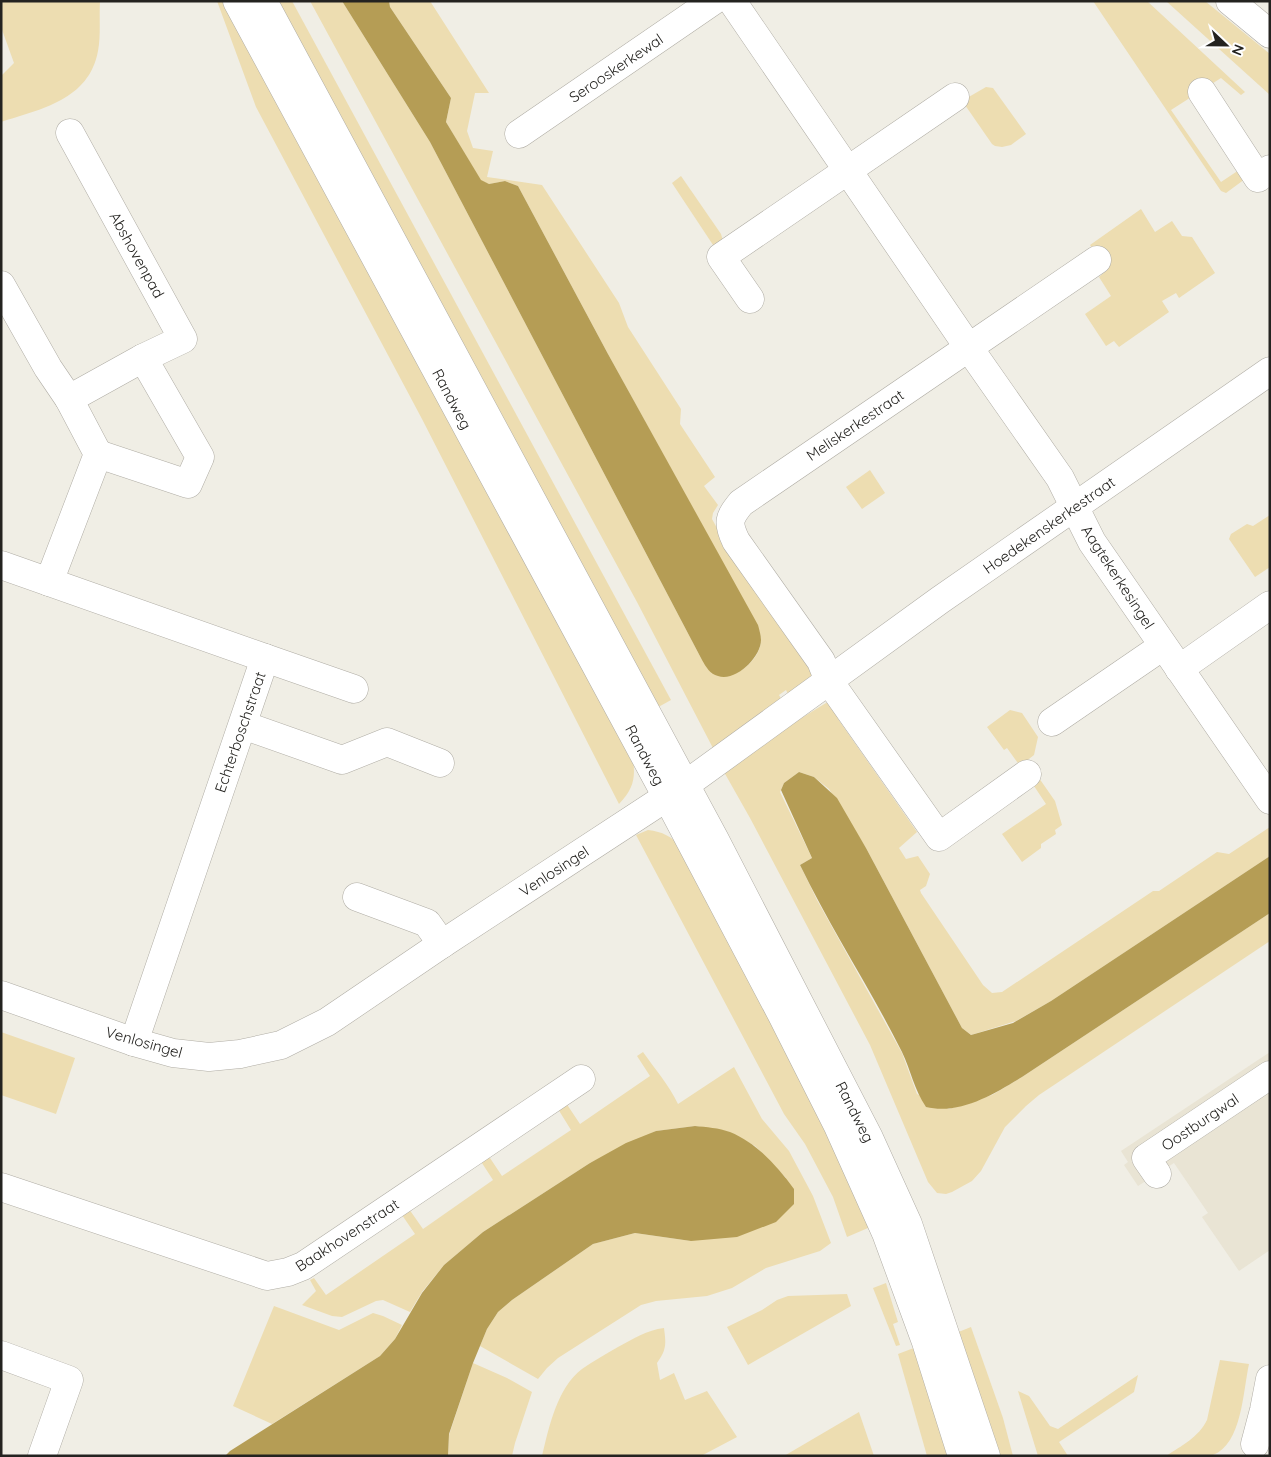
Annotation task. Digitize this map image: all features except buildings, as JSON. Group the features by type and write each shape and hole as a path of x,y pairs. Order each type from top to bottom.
{"street":[{"name":"Randweg","path":"237,1 865,1130 908,1224 986,1456"},
{"name":"Randweg","path":"263,1 676,791 830,1109 882,1224 926,1342 962,1456"},
{"name":"Serooskerkewal","path":"519,134 713,1"},
{"path":"732,1 1060,478 1075,508"},
{"path":"1230,1 1270,34"},
{"path":"1202,92 1258,178 1270,169"},
{"path":"750,300 721,257 955,97"},
{"name":"Abshovenpad","path":"69,399 143,358 183,339 70,133"},
{"name":"Meliskerkestraat","path":"828,681 821,660 736,540 730,528 731,516 741,503 1097,260"},
{"path":"1,285 48,368 69,399 98,454 188,484 200,457 143,358"},
{"name":"Hoedekenskerkestraat","path":"676,791 940,600 1270,371"},
{"path":"50,582 98,454"},
{"name":"Aagtekerkesingel","path":"1075,508 1092,542 1270,800"},
{"name":"Echterboschstraat","path":"1,564 265,658 134,1042"},
{"path":"1179,669 1270,605"},
{"path":"1052,722 1163,646"},
{"path":"265,658 354,689"},
{"path":"828,681 939,837 1028,774"},
{"path":"243,725 342,760 387,742 440,763"},
{"name":"Venlosingel","path":"1,996 134,1042 173,1053 209,1057 240,1054 281,1045 327,1022 442,944 676,791"},
{"path":"358,897 427,923 442,944"},
{"name":"Oostburgwal","path":"1157,1174 1146,1158 1270,1075"},
{"name":"Baakhovenstraat","path":"1,1187 267,1276 288,1272 303,1266 581,1079"},
{"path":"1,1355 68,1380 42,1456"},
{"path":"1256,1449 1270,1379"}],"shaded area":[{"path":"1,1 100,1 100,33 98,51 93,68 85,81 74,92 47,107 1,122 1,76 14,63 1,27"},
{"path":"217,1 229,1 632,754 633,781 619,804 422,419 256,107"},
{"path":"272,1 292,1 671,700 653,710"},
{"path":"310,1 342,1 430,142 702,660 737,673 756,656 761,639 757,625 518,186 505,181 489,184 481,181 446,122 451,98 390,7 389,1 430,1 489,93 475,93 467,131 473,148 493,151 487,177 542,185 619,303 628,327 681,409 680,424 715,477 704,486 718,505 712,519 733,557 816,675 790,698 786,690 779,695 783,702 715,752 637,602"},
{"path":"342,1 389,1 390,7 451,98 446,122 481,180 489,184 505,181 518,186 608,354 758,625 761,638 760,647 757,654 740,672 725,677 718,676 710,672 704,663 430,142"},
{"path":"1093,1 1147,1 1245,92 1241,95 1221,78 1171,110 1221,182 1239,170 1245,179 1226,193 1221,191"},
{"path":"1166,1 1205,1 1270,54 1270,95"},
{"path":"986,87 993,88 1026,134 1011,145 1002,147 992,144 965,105 967,98"},
{"path":"681,176 721,234 725,248 717,251 672,183"},
{"path":"1141,209 1155,232 1172,221 1182,236 1192,237 1215,273 1179,298 1176,293 1162,301 1169,312 1119,347 1114,341 1106,346 1085,314 1111,296 1099,277 1107,270 1090,245"},
{"path":"870,470 885,493 862,509 846,487"},
{"path":"1270,515 1270,567 1255,577 1229,539 1231,534 1247,524 1253,526"},
{"path":"826,703 833,704 843,714 838,719 917,832 899,848 906,859 918,856 930,874 926,886 920,890 921,893 983,985 992,993 1002,992 1153,891 1159,891 1217,852 1229,854 1270,827 1270,856 1051,1001 1016,1021 971,1035 962,1028 866,848 829,789 814,777 799,772 784,783 780,792 812,858 800,865 817,900 902,1053 917,1094 949,1109 992,1095 1022,1077 1270,913 1270,941 1039,1095 1005,1127 981,1171 972,1181 946,1194 937,1193 928,1182 870,1045 724,772 782,730"},
{"path":"1010,710 1022,713 1038,737 1034,755 1020,766 1007,748 1004,750 987,727"},
{"path":"799,772 814,777 837,798 866,848 962,1028 971,1035 1013,1023 1051,1001 1270,856 1270,913 1000,1090 964,1106 939,1109 926,1107 890,1028 800,865 812,858 781,790 784,783"},
{"path":"1039,778 1055,801 1062,825 1055,830 1056,834 1041,844 1041,848 1022,862 1002,834 1046,804 1034,786 1035,781"},
{"path":"648,830 666,835 681,847 875,1225 847,1237 833,1197 805,1144 784,1114 636,835"},
{"path":"1,1032 75,1058 56,1114 1,1095"},
{"path":"643,1052 678,1104 734,1067 762,1119 789,1151 813,1196 831,1243 820,1251 766,1268 732,1288 707,1296 656,1301 641,1305 558,1358 538,1379 480,1346 487,1329 498,1312 512,1300 593,1244 635,1233 691,1241 786,1178 755,1146 729,1132 695,1126 656,1131 590,1163 483,1232 444,1265 422,1292 410,1312 383,1300 376,1301 342,1317 332,1316 302,1305 316,1291 310,1280 314,1278 326,1295 415,1234 402,1215 409,1209 423,1229 493,1180 480,1160 488,1155 502,1176 571,1130 558,1109 566,1103 580,1124 650,1076 637,1056"},
{"path":"1270,1052 1270,1250 1239,1271 1202,1217 1208,1213 1174,1163 1138,1186 1124,1165 1128,1162 1121,1151"},
{"path":"695,1126 730,1132 758,1149 781,1172 794,1189 794,1204 776,1222 737,1237 691,1241 635,1233 593,1244 512,1300 498,1312 487,1329 473,1363 449,1434 448,1456 225,1456 380,1356 395,1339 422,1293 444,1265 483,1232 590,1163 626,1143 656,1131"},
{"path":"886,1283 898,1322 893,1324 900,1345 896,1346 873,1288"},
{"path":"847,1294 851,1306 748,1365 727,1327 788,1296"},
{"path":"274,1306 339,1330 373,1313 402,1325 395,1339 380,1356 272,1424 233,1406"},
{"path":"971,1327 1003,1418 1013,1456 996,1456 956,1333"},
{"path":"664,1328 665,1346 663,1354 657,1363 660,1380 674,1373 685,1400 707,1391 737,1437 701,1456 542,1456 555,1409 560,1397 573,1377 591,1363 629,1341 646,1333"},
{"path":"919,1346 954,1456 927,1456 898,1354"},
{"path":"1220,1360 1249,1364 1240,1416 1230,1440 1223,1449 1213,1455 1166,1456 1183,1445 1204,1426 1207,1420"},
{"path":"473,1363 507,1378 532,1392 512,1456 448,1456 449,1435"},
{"path":"1138,1375 1134,1392 1059,1442 1068,1456 1038,1456 1018,1391 1029,1396 1050,1426 1058,1429"},
{"path":"859,1412 874,1456 784,1456"}]}
